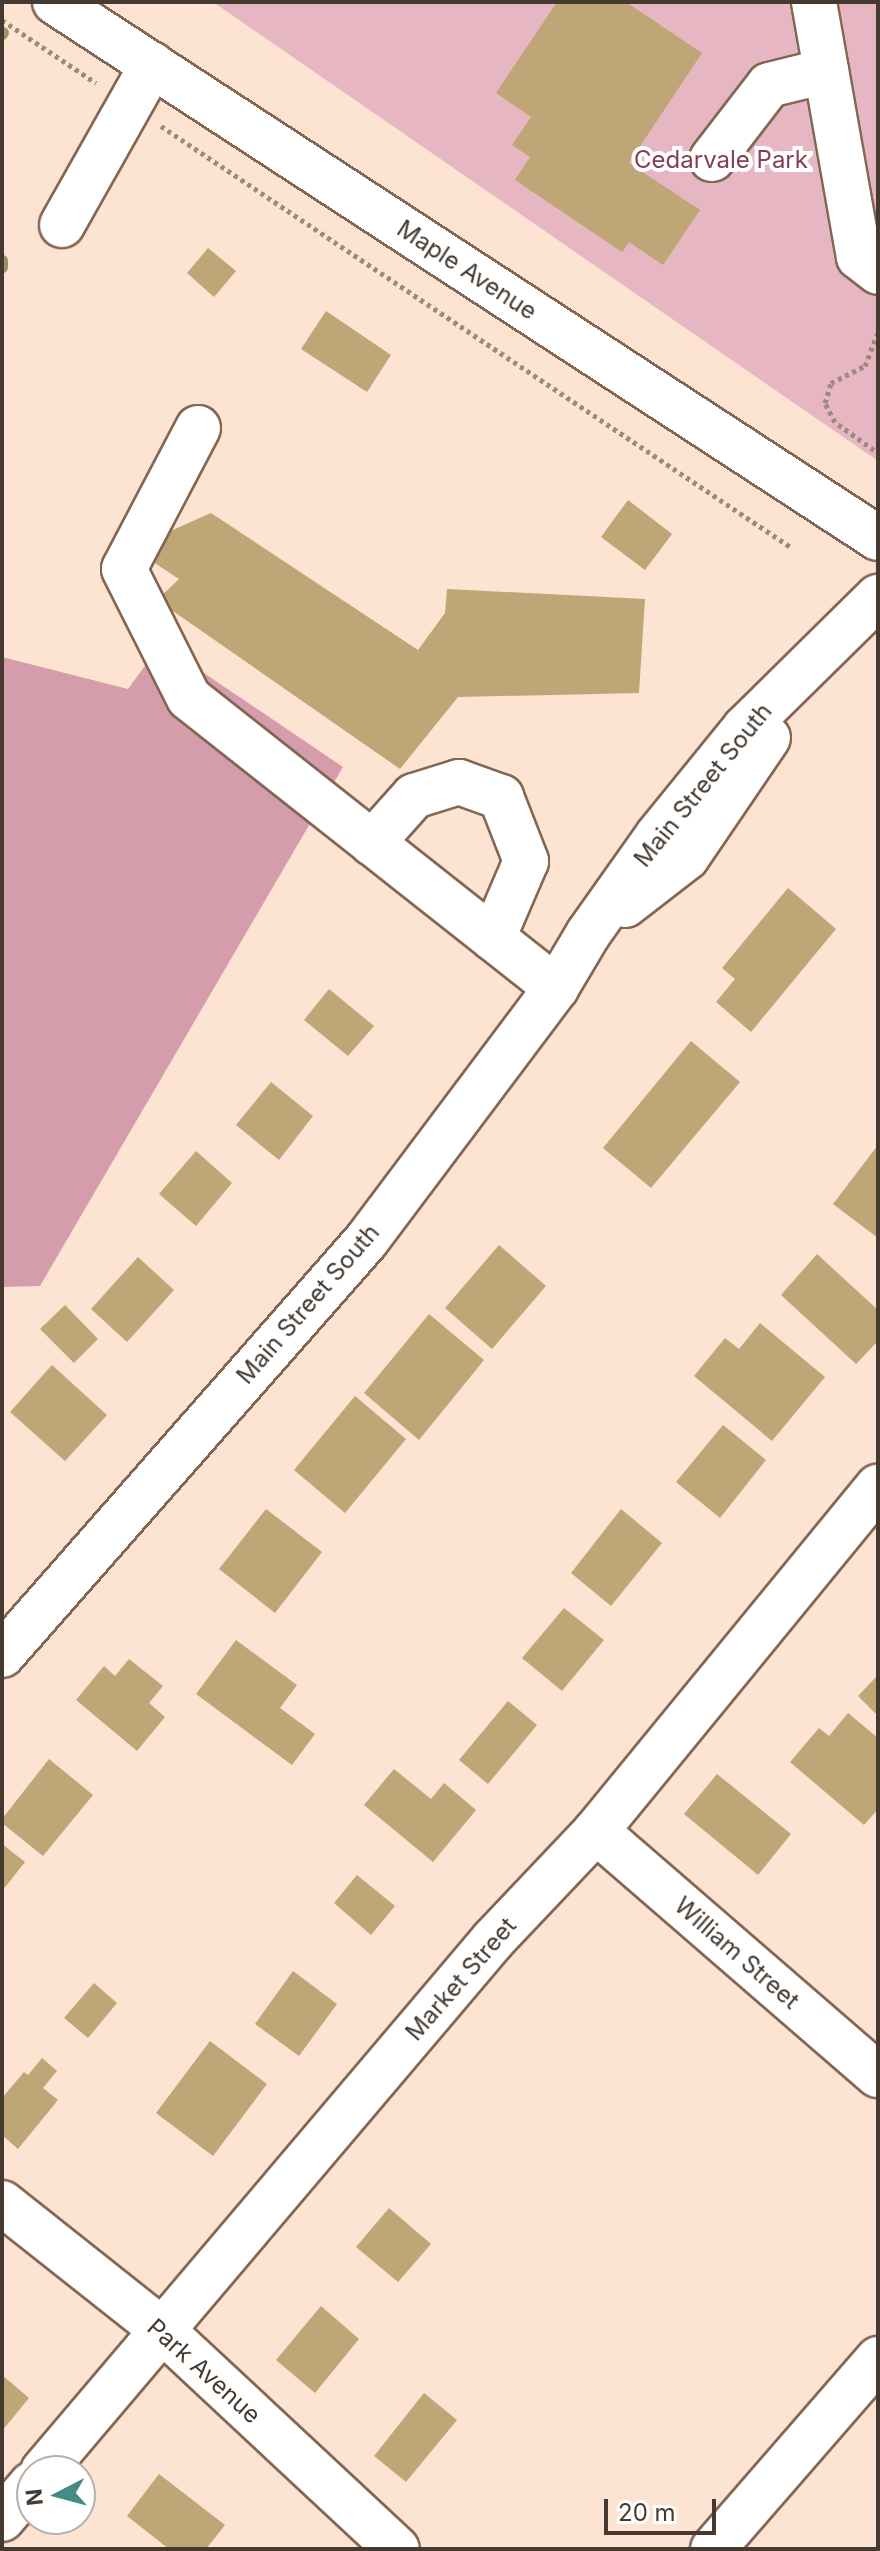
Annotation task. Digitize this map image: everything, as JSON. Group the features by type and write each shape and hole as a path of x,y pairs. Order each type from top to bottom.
{"street":[{"name":"Maple Avenue","path":"55,2 878,538"},
{"path":"814,2 859,257 878,272"},
{"path":"62,225 152,65"},
{"path":"712,159 769,85 826,71"},
{"path":"198,428 124,569 189,698 556,988"},
{"name":"Main Street South","path":"2,1655 366,1241 556,988 588,934 687,857 769,736 794,678 878,597"},
{"path":"372,843 414,796 459,782 501,797 526,861 521,879 493,938"},
{"name":"Market Street","path":"57,2455 493,1940 596,1831 878,1487"},
{"name":"William Street","path":"596,1831 878,2075"},
{"name":"Park Avenue","path":"2,2203 162,2330 397,2549"},
{"path":"713,2549 878,2359"},
{"path":"2,2519 16,2503"}],"path":[{"path":"2,20 792,548"},
{"path":"874,450 835,422 825,403 831,383 865,366 878,332"}],"green space":[{"name":"Cedarvale Park","path":"213,2 878,2 878,461"}],"shaded area":[{"path":"161,644 343,767 40,1286 2,1287 2,657 128,689"}],"building":[{"path":"557,2 626,2 702,53 629,163 700,210 663,265 629,242 622,252 515,180 530,157 512,145 531,117 496,93"},
{"path":"208,248 236,271 214,297 187,273"},
{"path":"326,311 391,355 367,392 301,349"},
{"path":"628,500 672,534 645,570 601,537"},
{"path":"211,513 418,650 445,613 447,589 645,599 639,693 458,697 400,769 157,600 179,579 153,562 166,533"},
{"path":"788,888 836,929 751,1032 716,1002 735,979 722,968"},
{"path":"329,989 374,1026 348,1056 304,1020"},
{"path":"691,1041 740,1082 651,1188 603,1148"},
{"path":"271,1082 313,1116 279,1160 236,1125"},
{"path":"878,1145 878,1238 833,1204"},
{"path":"196,1151 232,1183 196,1226 159,1194"},
{"path":"499,1245 546,1286 492,1349 445,1308"},
{"path":"817,1254 878,1310 878,1341 856,1364 781,1295"},
{"path":"138,1257 174,1290 127,1342 91,1309"},
{"path":"65,1305 98,1339 74,1363 40,1329"},
{"path":"429,1314 484,1360 419,1440 364,1393"},
{"path":"760,1323 825,1377 772,1441 694,1376 725,1338 739,1349"},
{"path":"52,1365 107,1415 65,1461 10,1412"},
{"path":"355,1396 406,1439 345,1513 294,1470"},
{"path":"723,1425 766,1460 720,1518 676,1482"},
{"path":"266,1509 322,1552 275,1613 219,1569"},
{"path":"621,1509 662,1543 611,1606 571,1573"},
{"path":"564,1608 604,1640 562,1691 522,1658"},
{"path":"236,1640 297,1685 280,1708 315,1734 292,1765 196,1694"},
{"path":"129,1659 163,1686 149,1703 165,1717 137,1751 76,1700 104,1666 115,1676"},
{"path":"878,1675 878,1716 858,1696"},
{"path":"508,1701 537,1725 488,1784 459,1760"},
{"path":"848,1713 878,1738 878,1809 864,1825 790,1762 819,1728 829,1736"},
{"path":"49,1759 93,1795 43,1856 2,1823 2,1819"},
{"path":"394,1769 431,1799 444,1783 476,1810 433,1862 364,1805"},
{"path":"717,1774 791,1834 758,1875 684,1814"},
{"path":"2,1844 25,1862 2,1891"},
{"path":"357,1875 395,1906 371,1935 334,1903"},
{"path":"293,1971 337,2004 299,2056 255,2024"},
{"path":"94,1983 117,2003 88,2038 64,2018"},
{"path":"210,2041 267,2084 213,2156 156,2113"},
{"path":"42,2058 57,2071 43,2088 58,2100 18,2149 2,2135 2,2098 24,2072 28,2075"},
{"path":"389,2208 431,2244 398,2282 356,2247"},
{"path":"321,2306 359,2339 315,2393 276,2360"},
{"path":"2,2375 29,2398 2,2431"},
{"path":"424,2393 457,2420 406,2482 374,2456"},
{"path":"159,2474 225,2525 206,2549 169,2549 127,2516"}],"waterway":[{"path":"2,260 2,267"}]}
